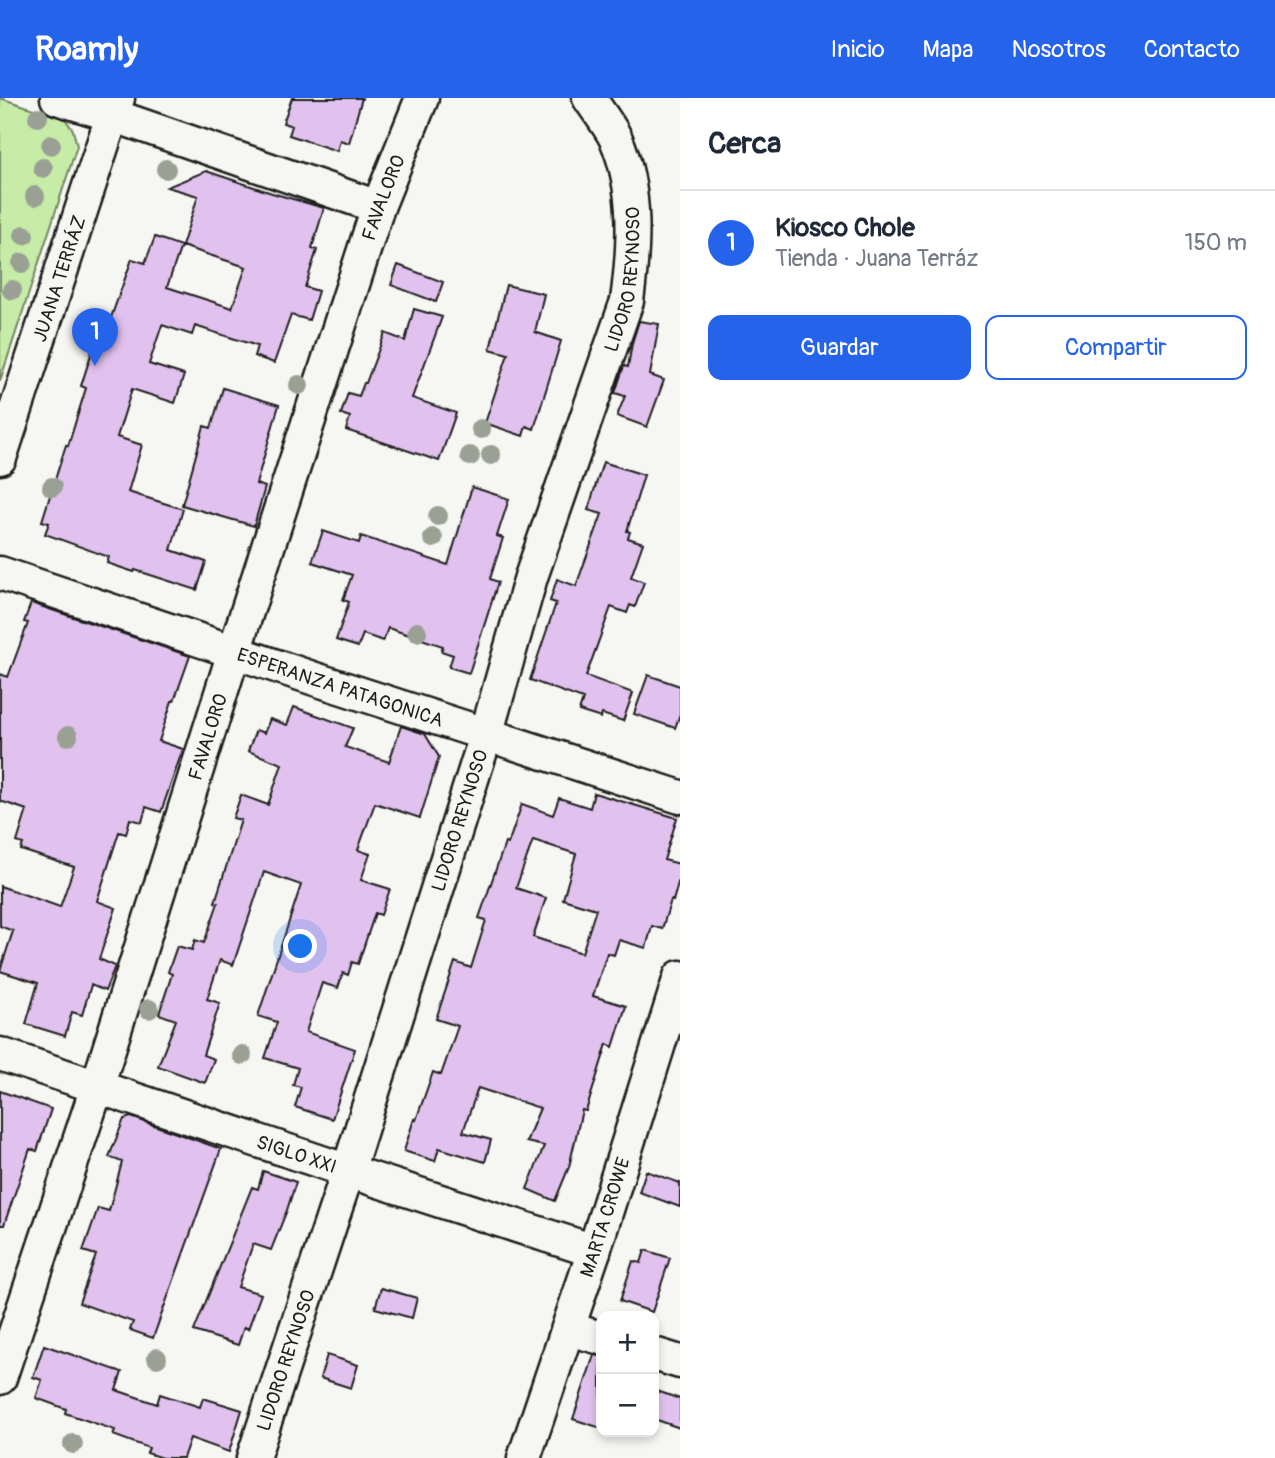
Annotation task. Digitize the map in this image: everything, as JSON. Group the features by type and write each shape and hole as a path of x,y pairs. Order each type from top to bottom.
{"street":[{"path":"57,98 115,107 378,207"},
{"name":"FAVALORO","path":"0,1378 97,1087 378,207 422,98"},
{"name":"LIDORO REYNOSO","path":"254,1458 486,735 531,577 627,301 632,261 628,176 615,138 589,98"},
{"name":"JUANA TERRÁZ","path":"0,458 115,107"},
{"name":"ESPERANZA PATAGONICA","path":"0,573 680,797"},
{"name":"MARTA CROWE","path":"524,1458 594,1251 680,977"},
{"name":"SIGLO XXI","path":"0,1054 594,1251"},
{"path":"569,1328 596,1336"},
{"path":"659,1356 680,1362"}],"green space":[{"path":"0,98 65,119 73,130 77,146 0,381"}],"building":[{"path":"292,98 362,98 349,143 340,140 337,151 289,135 292,126 283,123"},
{"path":"206,171 324,208 312,248 317,250 305,287 318,291 309,320 291,315 274,363 254,356 257,346 195,326 192,335 162,325 149,364 184,375 175,403 132,389 117,437 142,445 128,492 183,509 171,550 206,562 197,590 107,563 109,557 45,534 49,523 42,521 86,388 81,386 94,345 100,348 132,259 145,263 155,237 181,246 167,287 232,308 246,267 182,246 198,196 167,187"},
{"path":"398,265 443,282 436,302 391,285"},
{"path":"506,285 544,294 535,332 561,341 534,429 526,426 523,436 485,423 508,354 490,349"},
{"path":"414,309 442,317 412,398 456,413 439,461 346,430 350,417 341,414 348,393 359,396 385,333 405,341"},
{"path":"639,321 659,324 650,375 664,380 647,427 617,416 625,396 615,393 624,366 628,367"},
{"path":"223,388 279,405 256,484 265,487 254,526 182,505 204,426 211,428"},
{"path":"603,462 644,475 627,531 630,532 628,538 643,543 631,577 644,582 635,607 630,605 627,613 611,607 586,676 633,693 623,721 602,714 601,718 579,711 583,699 530,680 556,603 550,601 557,579 576,586 602,514 588,510"},
{"path":"472,487 509,499 497,536 503,538 490,579 498,582 469,673 449,667 453,655 441,651 443,646 388,628 383,641 363,634 358,647 336,640 349,602 343,600 352,575 312,562 323,531 359,543 361,536 448,565"},
{"path":"31,603 190,656 159,741 183,749 161,812 146,807 142,822 130,819 126,834 119,832 97,901 116,908 99,959 115,966 105,991 91,985 82,1015 72,1012 65,1036 26,1024 38,983 0,971 13,931 0,926 0,886 60,907 74,867 21,850 23,844 17,842 27,810 0,801 0,674 8,677 28,623 24,622"},
{"path":"648,675 680,686 680,714 675,728 634,714"},
{"path":"294,707 353,728 345,747 389,762 401,726 425,734 439,757 420,818 375,803 358,850 370,854 361,880 390,889 381,915 375,913 358,964 352,962 348,975 343,973 338,988 322,983 306,1032 355,1049 332,1119 295,1107 301,1087 293,1085 298,1068 265,1058 277,1022 258,1016 301,885 264,872 233,965 220,960 207,999 220,1003 203,1055 214,1059 205,1083 158,1066 176,1020 159,1014 172,974 168,972 177,946 192,950 195,940 204,943 241,820 233,818 241,795 268,805 282,764 248,751 256,730 264,733 270,719 287,725"},
{"path":"594,793 677,818 664,860 680,864 680,876 662,929 652,926 646,948 619,940 614,955 607,953 593,996 626,1006 613,1047 607,1044 586,1111 582,1110 569,1167 555,1201 527,1189 544,1146 526,1142 540,1108 478,1088 463,1132 491,1140 485,1162 439,1148 435,1161 404,1151 433,1072 441,1075 458,1026 436,1019 455,962 471,968 486,920 479,918 505,843 508,844 522,804 553,815 559,798 590,808","holes":["533,840 576,854 563,899 596,909 582,953 533,937 546,898 516,888"]},
{"path":"0,1091 51,1109 37,1151 30,1149 4,1225 0,1225"},
{"path":"131,1117 221,1149 153,1338 130,1330 133,1322 79,1303 96,1255 83,1251 98,1208 109,1211 122,1162 109,1157 124,1119"},
{"path":"263,1171 296,1182 271,1250 253,1244 238,1287 261,1294 248,1329 244,1327 238,1345 194,1331 252,1187 258,1189"},
{"path":"646,1171 680,1183 680,1207 639,1192"},
{"path":"645,1250 670,1258 652,1311 620,1301 633,1261 641,1263"},
{"path":"381,1288 417,1298 412,1318 375,1308"},
{"path":"44,1345 122,1372 116,1390 157,1404 160,1394 200,1407 203,1398 242,1410 229,1452 190,1438 183,1458 162,1458 147,1453 149,1448 113,1435 115,1430 65,1413 66,1409 36,1398 42,1380 33,1377"},
{"path":"327,1355 358,1365 351,1388 320,1378"},
{"path":"594,1355 596,1355 596,1426 573,1419"},
{"path":"659,1392 680,1399 680,1428 659,1421"}],"place":[{"name":"Kiosco Chole","path":"95,366"}]}
